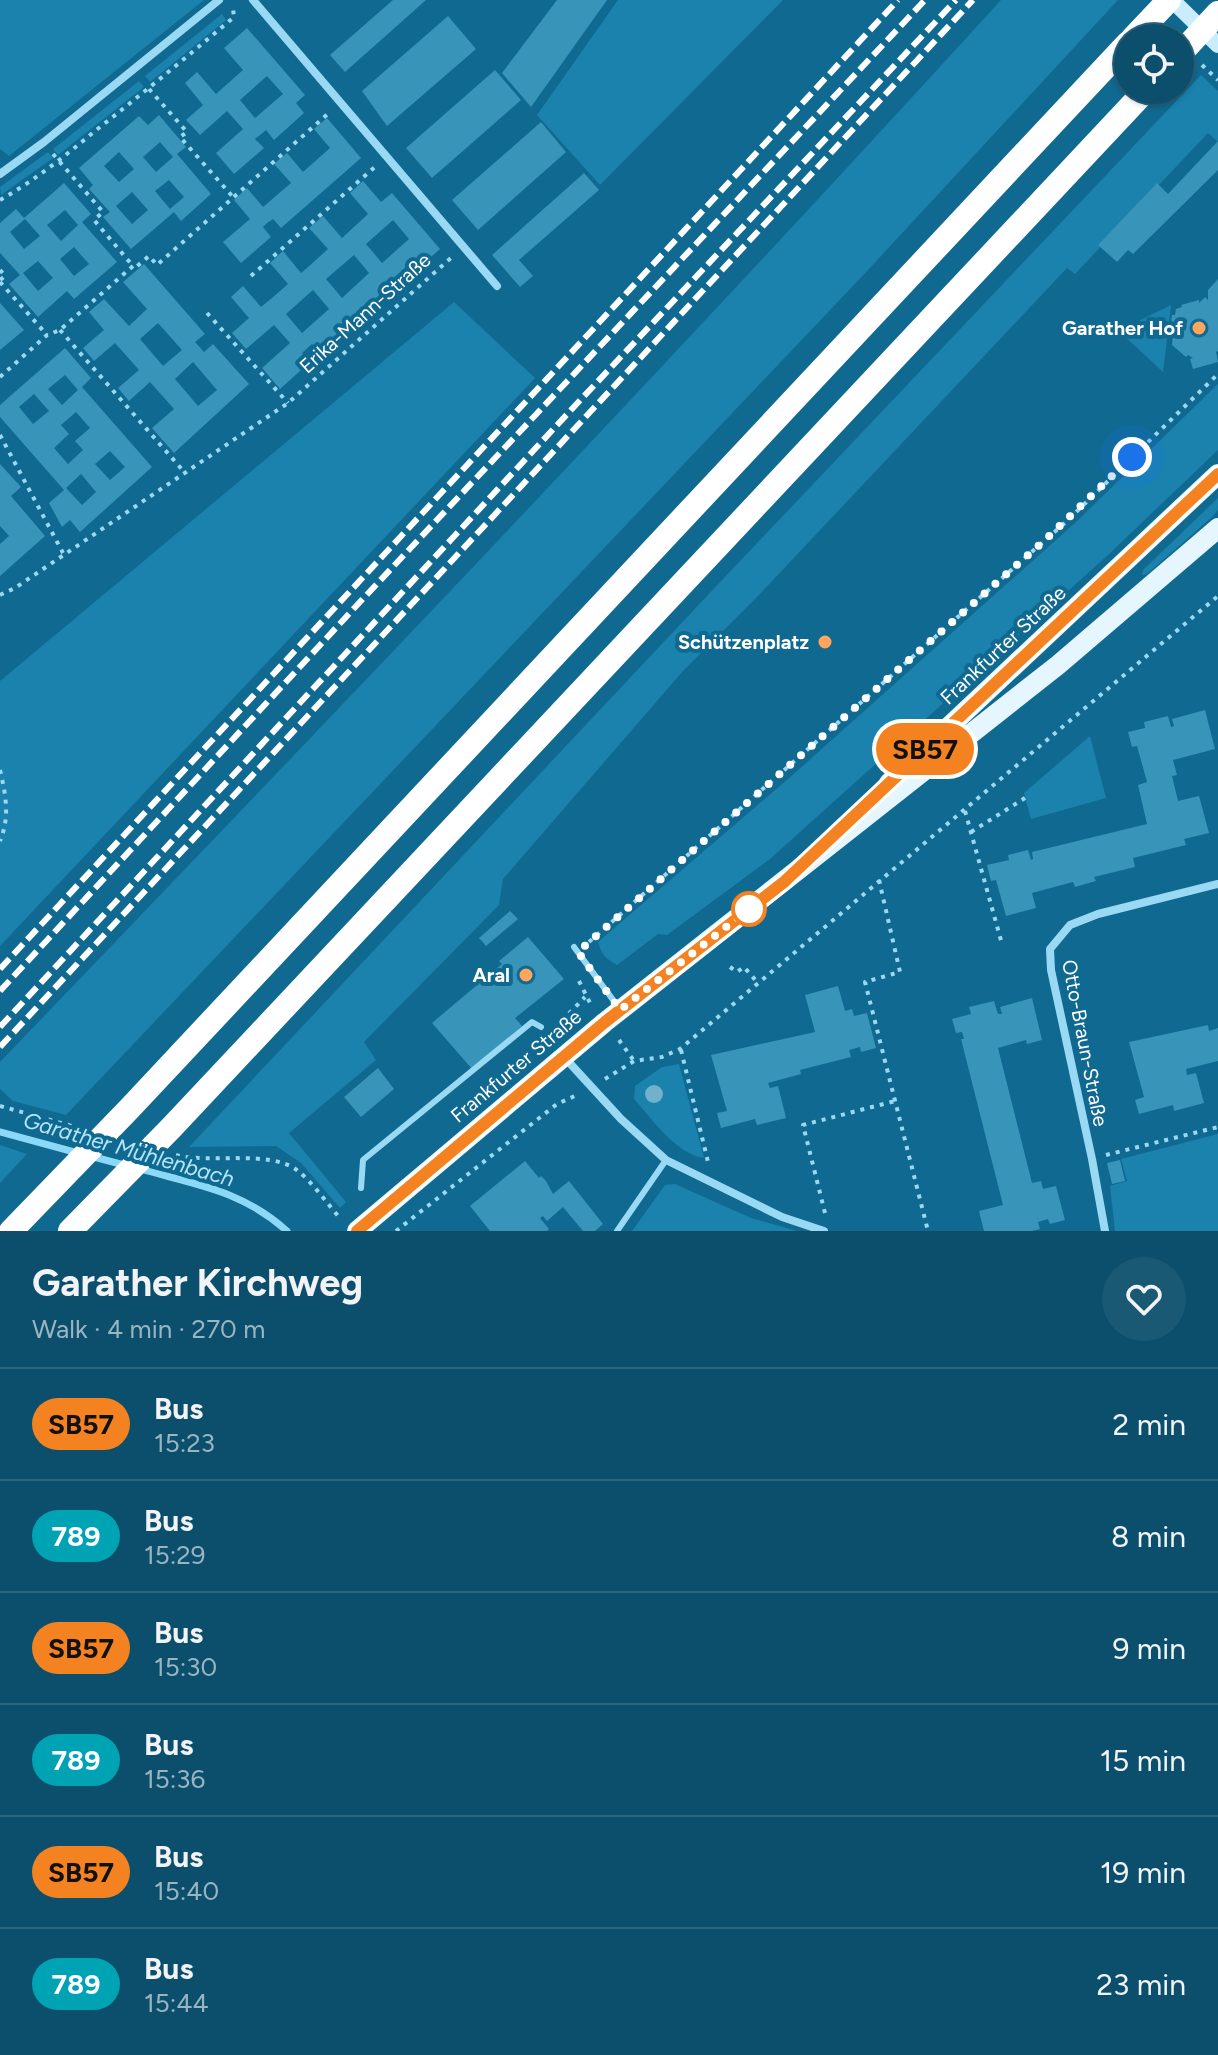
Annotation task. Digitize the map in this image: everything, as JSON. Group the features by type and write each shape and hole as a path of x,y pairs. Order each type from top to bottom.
{"highway":[{"path":"1147,24 1170,0"},
{"path":"1194,39 1218,13"},
{"path":"13,1229 1114,58"},
{"path":"70,1231 172,1127 1133,104"}],"main road":[{"path":"1170,0 1218,45"},
{"path":"1212,0 1218,6"},
{"name":"Frankfurter Straße","path":"784,882 1218,474"},
{"name":"Frankfurter Straße","path":"357,1231 620,1010 1058,665 1218,528"}],"street":[{"path":"0,174 219,0"},
{"path":"253,0 497,286"},
{"name":"Otto-Braun-Straße","path":"1105,1231 1051,970 1050,949 1070,925 1098,914 1218,884"},
{"path":"565,1058 621,1119 666,1160 782,1217 824,1231"}],"lane":[{"path":"576,950 620,1010"},
{"path":"361,1188 363,1160 532,1022 541,1027"},
{"path":"617,1231 666,1160"}],"path":[{"path":"0,199 58,161 234,17 231,0"},
{"path":"134,70 187,132 180,137 233,197"},
{"path":"0,377 133,266 135,268 149,256 157,265 165,262 341,102"},
{"path":"44,142 103,212 94,220 133,266"},
{"path":"251,276 387,157"},
{"name":"Erika-Mann-Straße","path":"0,595 186,474 288,403 464,247"},
{"path":"0,270 2,279 47,335"},
{"path":"207,313 288,403"},
{"path":"60,330 186,474"},
{"path":"585,997 570,959 576,950 1068,520 1218,374"},
{"path":"0,435 63,553"},
{"path":"396,1231 557,1104 592,1088 634,1061 662,1057 680,1049 1218,596"},
{"path":"0,770 7,819 0,841"},
{"path":"971,832 1025,798"},
{"path":"965,811 1002,944"},
{"path":"879,880 900,972 865,982 928,1231"},
{"path":"730,967 737,972 744,967 758,983"},
{"path":"680,1049 714,1183"},
{"path":"826,1216 803,1125 895,1101"},
{"path":"1092,1159 1218,1127"}],"shaded area":[{"path":"0,0 204,0 9,156 0,149"},
{"path":"618,0 783,0 600,185 537,115"},
{"path":"1001,0 1118,0 869,269 66,1115 13,1101 0,1089 0,1062 629,402"},
{"path":"222,14 226,20 150,82 145,76"},
{"path":"1201,75 1218,91 1218,142 1208,133 1075,274 1067,268 758,596 683,671 503,879 499,905 364,1042 376,1060 289,1133 346,1202 340,1208 301,1163 276,1146 189,1147 1174,104 1194,104 1194,82"},
{"path":"139,81 144,87 58,155 53,149"},
{"path":"48,152 53,158 1,195 0,187"},
{"path":"454,302 535,378 0,946 0,681"},
{"path":"1171,305 1163,372 1121,333 1130,325"},
{"path":"1218,384 1218,450 1108,555 770,859 667,935 658,934 617,965 604,956 598,942 788,779 1075,523"},
{"path":"1218,498 1218,510 1212,517 1147,574 1142,575 1143,570"},
{"path":"1090,736 1106,798 1031,819 1024,793"},
{"path":"679,1064 704,1158 674,1143 634,1099 635,1086 662,1067"},
{"path":"1218,1134 1218,1231 1115,1231 1110,1186 1127,1181 1121,1159"},
{"path":"0,1145 27,1154 0,1183"},
{"path":"675,1184 751,1218 797,1231 632,1231 665,1185"}],"building":[{"path":"393,0 426,0 345,72 330,55"},
{"path":"557,0 607,0 531,107 502,73"},
{"path":"448,16 476,49 387,126 362,91"},
{"path":"247,28 305,95 296,103 304,113 274,140 266,130 255,139 264,148 234,174 216,153 243,129 227,111 200,135 186,120 203,105 185,83 197,72 216,94 243,70 224,48","holes":["267,76 283,94 255,118 240,100"]},
{"path":"495,70 521,100 432,178 406,148"},
{"path":"159,115 186,147 177,154 211,194 181,221 174,212 131,249 103,217 110,212 89,189 93,185 79,168 139,116 148,125","holes":["160,142 173,157 156,172 143,157","119,152 134,169 119,182 104,166","169,180 184,197 170,209 155,191","132,192 148,210 132,224 116,206"]},
{"path":"327,118 361,158 281,228 273,219 267,223 263,227 271,237 241,263 223,242 250,219 234,200 247,188 263,207 291,183 274,164 287,153 303,172 330,148 314,129"},
{"path":"541,122 566,152 478,230 452,200"},
{"path":"1218,141 1218,170 1133,254 1128,250 1117,262 1098,245 1157,183 1168,194"},
{"path":"584,173 599,190 519,260 533,276 520,287 492,255"},
{"path":"363,181 381,202 392,193 440,249 321,354 312,344 302,353 310,362 280,389 262,368 290,343 274,325 246,349 232,333 249,318 231,297 243,286 261,307 288,284 270,263 283,251 301,273 307,268 328,249 309,228 323,216 342,238 368,214 350,193","holes":["393,220 409,239 382,263 366,244","354,255 369,273 342,298 326,279","313,290 329,309 302,333 286,314"]},
{"path":"64,183 91,214 82,222 117,262 74,299 67,291 38,317 9,284 20,275 0,253 0,223 16,209 24,218","holes":["65,210 78,225 61,241 47,225","25,219 40,236 24,249 10,232","74,247 89,264 74,276 60,259","38,261 53,278 38,291 23,273"]},
{"path":"144,264 205,334 195,342 204,352 213,344 249,384 174,453 152,428 174,409 150,382 129,401 118,388 139,370 115,343 94,361 83,348 104,330 89,312 104,299 129,326 147,309 123,282","holes":["158,323 182,350 163,366 140,339","193,362 217,390 198,406 175,379"]},
{"path":"1218,279 1218,362 1193,369 1190,359 1193,358 1186,357 1172,345 1172,315 1181,305 1199,300 1199,303 1205,297 1208,300 1208,290"},
{"path":"0,303 24,330 0,350"},
{"path":"65,348 91,378 82,387 152,467 80,532 70,520 62,527 49,503 64,490 0,417 0,405","holes":["65,375 78,390 62,405 48,389","34,394 49,411 33,424 19,407","76,412 90,428 75,441 83,450 68,464 54,448 69,434 61,425","110,451 125,467 110,480 95,464","81,474 96,492 82,505 66,488"]},
{"path":"0,464 21,487 11,496 45,536 0,576 0,544 9,536 0,526"},
{"path":"1205,710 1215,749 1173,760 1177,775 1172,776 1178,801 1199,796 1209,833 1184,839 1186,845 1133,858 1135,867 1094,877 1096,881 1075,887 1073,882 1032,893 1036,908 1006,916 996,880 991,881 987,865 1009,860 1008,855 1028,850 1031,860 1032,852 1147,824 1138,785 1147,782 1137,746 1132,747 1128,732 1145,728 1144,722 1168,716 1171,727 1174,726 1172,719"},
{"path":"510,911 518,919 486,946 479,938"},
{"path":"528,937 564,979 515,1018 522,1026 472,1069 432,1023 502,964 499,961"},
{"path":"838,986 845,1011 852,1009 854,1016 867,1013 876,1048 861,1052 860,1047 849,1050 851,1057 800,1070 801,1074 768,1083 770,1088 778,1086 786,1118 757,1125 755,1119 721,1128 717,1113 727,1111 711,1055 815,1032 805,995"},
{"path":"1032,998 1042,1040 1027,1044 1026,1040 998,1048 1032,1183 1041,1181 1043,1189 1056,1186 1065,1220 1050,1224 1048,1219 1038,1222 1040,1229 1032,1231 984,1231 979,1211 1003,1205 961,1039 964,1039 962,1032 956,1033 952,1019 971,1014 969,1007 994,1001 998,1014 1002,1014 1000,1007"},
{"path":"1208,1025 1209,1031 1218,1028 1218,1061 1186,1069 1187,1075 1196,1073 1204,1103 1174,1111 1173,1105 1139,1114 1135,1100 1144,1097 1129,1042"},
{"path":"378,1068 394,1089 361,1117 344,1097"},
{"path":"1120,1160 1125,1181 1112,1184 1107,1163"},
{"path":"525,1161 539,1178 541,1176 546,1181 553,1194 569,1181 603,1224 595,1231 583,1231 563,1207 547,1221 543,1216 540,1218 549,1229 547,1231 490,1231 470,1206"}],"waterway":[{"name":"Garather Mühlenbach","path":"0,1132 78,1153"},
{"name":"Garather Mühlenbach","path":"90,1156 128,1166"},
{"name":"Garather Mühlenbach","path":"140,1169 235,1198 253,1206 287,1231"}],"railway":[{"path":"0,969 898,0"},
{"path":"0,991 925,0"},
{"path":"0,1027 571,410 956,0"},
{"path":"0,1047 973,0"}],"bus line":[{"name":"SB57","path":"357,1231 605,1022 784,882 1218,474"}],"place":[{"name":"Garather Hof","path":"1199,328"},
{"name":"Schützenplatz","path":"825,642"},
{"name":"Aral","path":"526,975"}],"route":[{"path":"749,909 620,1010 578,952 1068,520 1132,457"}]}
